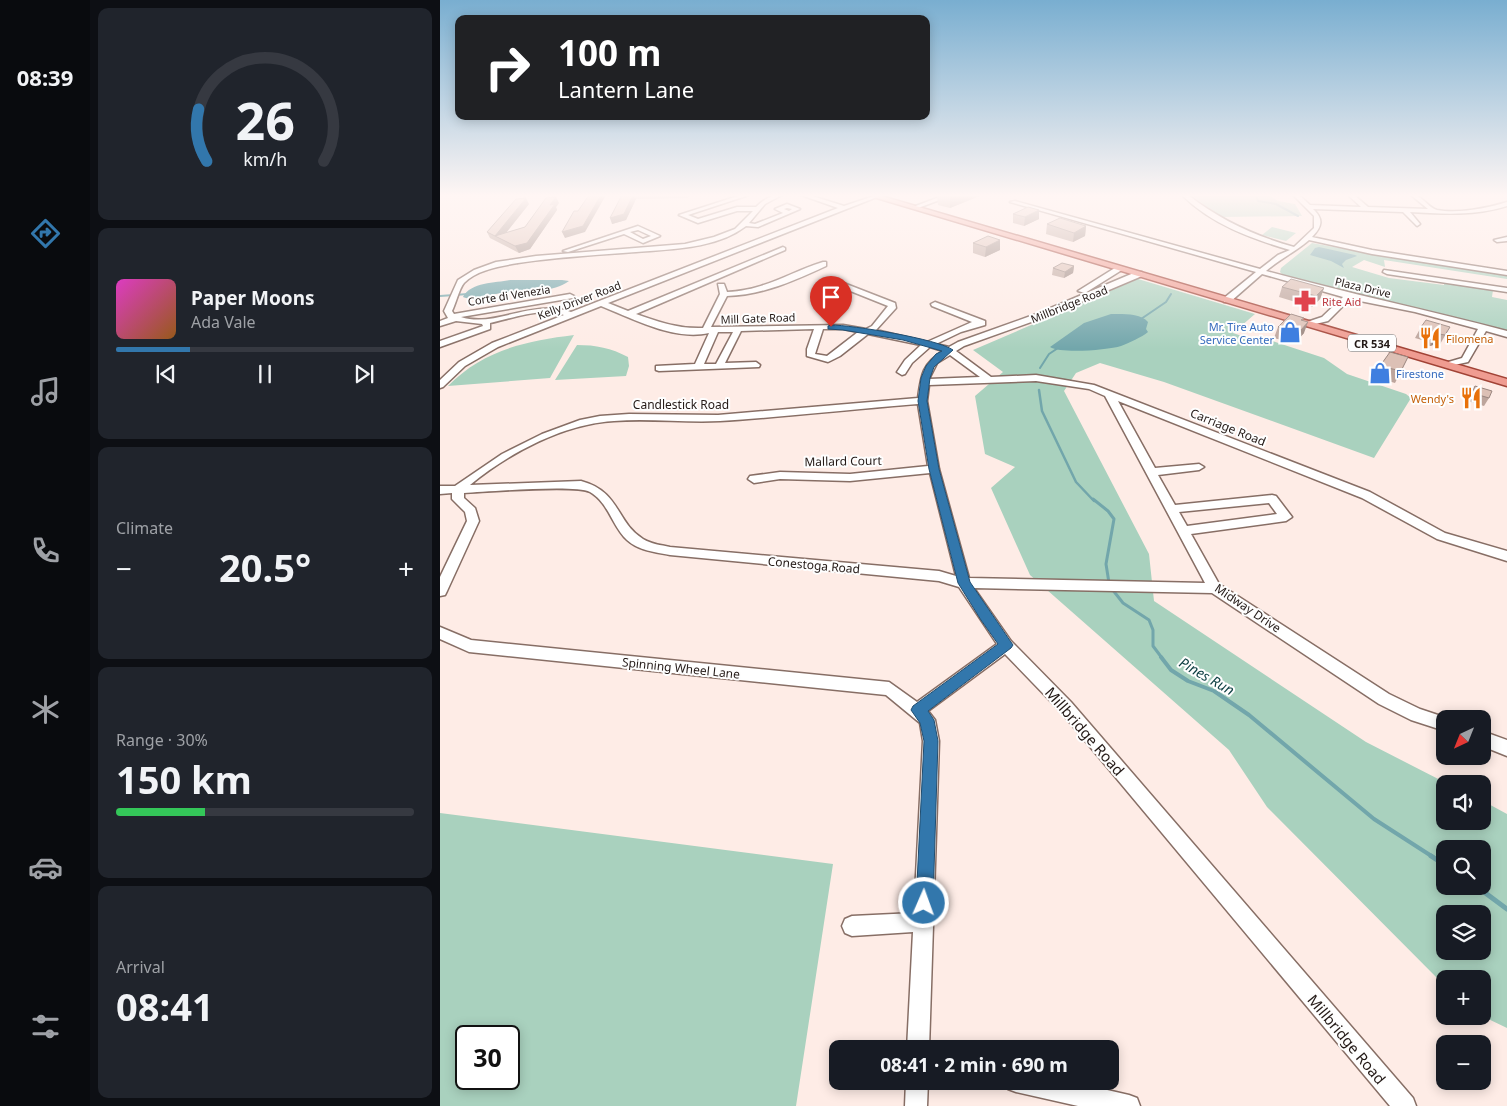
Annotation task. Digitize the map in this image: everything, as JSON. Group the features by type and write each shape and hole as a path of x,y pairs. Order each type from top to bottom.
{"main road":[{"name":"CR 534","path":"1049,247 1310,324 1326,324 1507,383"}],"street":[{"path":"566,251 580,247"},
{"path":"576,263 584,247"},
{"path":"571,315 546,310 486,320 466,321 453,317 448,311 461,282 474,274 516,264 582,254 616,252 617,254 630,255 687,247"},
{"name":"Kelly Driver Road","path":"440,384 475,355 745,247"},
{"name":"Plaza Drive","path":"1176,247 1348,296 1416,310 1507,334"},
{"path":"1284,247 1294,250"},
{"path":"1232,301 1270,274 1289,258 1298,247"},
{"path":"1347,247 1507,273"},
{"path":"628,314 782,249"},
{"path":"668,250 685,250"},
{"path":"1232,301 1261,272 1282,255 1294,250"},
{"path":"499,271 516,264 568,264"},
{"path":"724,294 734,294 776,285 823,264"},
{"name":"Millbridge Road","path":"1121,268 1078,293 949,350 933,361 925,382 922,401 934,469 964,583 985,617 1006,645 1066,707 1403,1106"},
{"path":"1387,272 1507,290"},
{"name":"Millbridge Road","path":"998,329 1016,325 1042,315 1139,274"},
{"path":"698,367 724,294 720,283 710,279"},
{"path":"818,328 811,349 811,356 818,358 832,357 861,334 875,328 892,308 892,305 841,284"},
{"name":"Corte di Venezia","path":"440,324 453,317 570,296"},
{"path":"1326,324 1348,296"},
{"name":"Mill Gate Road","path":"600,304 663,327 710,331 788,326 843,327 949,350"},
{"path":"935,304 998,329"},
{"path":"440,344 487,327 486,320"},
{"path":"902,372 908,360 928,344 980,322"},
{"path":"1448,365 1465,360 1483,328"},
{"path":"720,366 738,329"},
{"path":"949,350 987,378"},
{"path":"1465,360 1470,372"},
{"path":"659,368 756,365"},
{"name":"Carriage Road","path":"925,382 987,378 1036,378 1091,387 1366,495 1440,536 1507,556"},
{"name":"Midway Drive","path":"1109,394 1214,588 1384,699 1416,715 1436,721"},
{"name":"Candlestick Road","path":"458,489 479,472 553,433 576,424 600,419 716,418 922,401"},
{"path":"1152,472 1198,467"},
{"name":"Mallard Court","path":"754,479 783,474 822,478 869,476 934,469"},
{"name":"Conestoga Road","path":"440,490 581,485 592,488 604,496 625,529 640,543 670,551 939,576 964,583 1214,588"},
{"path":"440,591 473,521 471,512 458,499 458,489"},
{"path":"1172,509 1272,498 1286,517 1183,531"},
{"name":"Spinning Wheel Lane","path":"440,633 469,646 889,689 918,710"},
{"path":"918,1040 931,741 927,720 918,710 1006,645"},
{"path":"1491,742 1507,748"},
{"path":"852,926 924,922"},
{"path":"916,1106 917,1090"},
{"path":"1057,1090 1129,1106"}],"green space":[{"path":"1308,247 1332,247 1507,276 1507,279 1384,260 1385,267 1364,260 1352,267 1389,278 1493,290 1492,297 1507,300 1507,331 1283,275 1280,272 1281,268"},
{"path":"1138,279 1255,314 1233,333 1263,343 1269,340 1324,358 1347,374 1406,394 1411,398 1374,458 1164,382 1100,363 1076,373 1064,391 1149,554 1154,601 1366,742 1436,778 1436,830 1491,830 1491,805 1507,814 1507,1028 1491,1020 1491,970 1436,970 1436,977 1267,807 1229,750 1030,575 991,488 1015,467 985,454 975,396 1003,372 973,350"},
{"path":"574,335 550,378 448,386 476,364 506,349 539,340"},
{"path":"577,345 616,351 628,357 629,366 626,376 555,380"},
{"path":"440,813 833,864 796,1106 440,1106"}],"water":[{"path":"1319,247 1357,256 1346,260 1342,264 1344,268 1331,261 1310,255 1315,248"},
{"path":"510,280 569,281 546,290 502,293 477,298 463,297 472,288 477,286"},
{"path":"1111,314 1141,317 1148,322 1146,329 1148,332 1124,345 1106,349 1074,351 1050,347 1084,323"}],"building":[{"path":"1062,263 1074,266 1065,272 1053,268"},
{"path":"1291,279 1324,288 1316,296 1282,287"},
{"path":"1291,314 1304,318 1301,320 1308,322 1301,330 1278,327"},
{"path":"1426,320 1450,327 1445,335 1428,333 1428,329 1421,327"},
{"path":"1390,352 1408,357 1401,371 1380,366"},
{"path":"1475,386 1492,391 1489,398 1472,393"}],"waterway":[{"path":"440,296 468,294"},
{"name":"Pines Run","path":"1141,319 1166,302 1171,294"},
{"name":"Pines Run","path":"1040,368 1049,354 1058,348"},
{"name":"Pines Run","path":"1039,390 1042,411 1076,482 1094,501"},
{"name":"Pines Run","path":"1093,499 1108,511 1114,519 1106,564 1109,583"},
{"name":"Pines Run","path":"1112,589 1123,603 1149,620 1153,630 1153,646 1162,658"},
{"name":"Pines Run","path":"1161,657 1171,670 1188,681 1214,691 1249,715 1374,819 1433,857"},
{"name":"Pines Run","path":"1431,856 1436,859"},
{"name":"Pines Run","path":"1488,895 1507,909"}],"place":[{"name":"Rite Aid","path":"1305,301"},
{"name":"Mr. Tire Auto Service Center","path":"1290,332"},
{"name":"Filomena","path":"1430,338"},
{"name":"Firestone","path":"1380,373"},
{"name":"Wendy's","path":"1471,398"}],"route":[{"path":"831,327 843,327 904,338 949,350 933,361 930,366 925,378 922,401 934,469 964,583 985,617 1006,645 918,710 927,720 931,741 924,903"}]}
